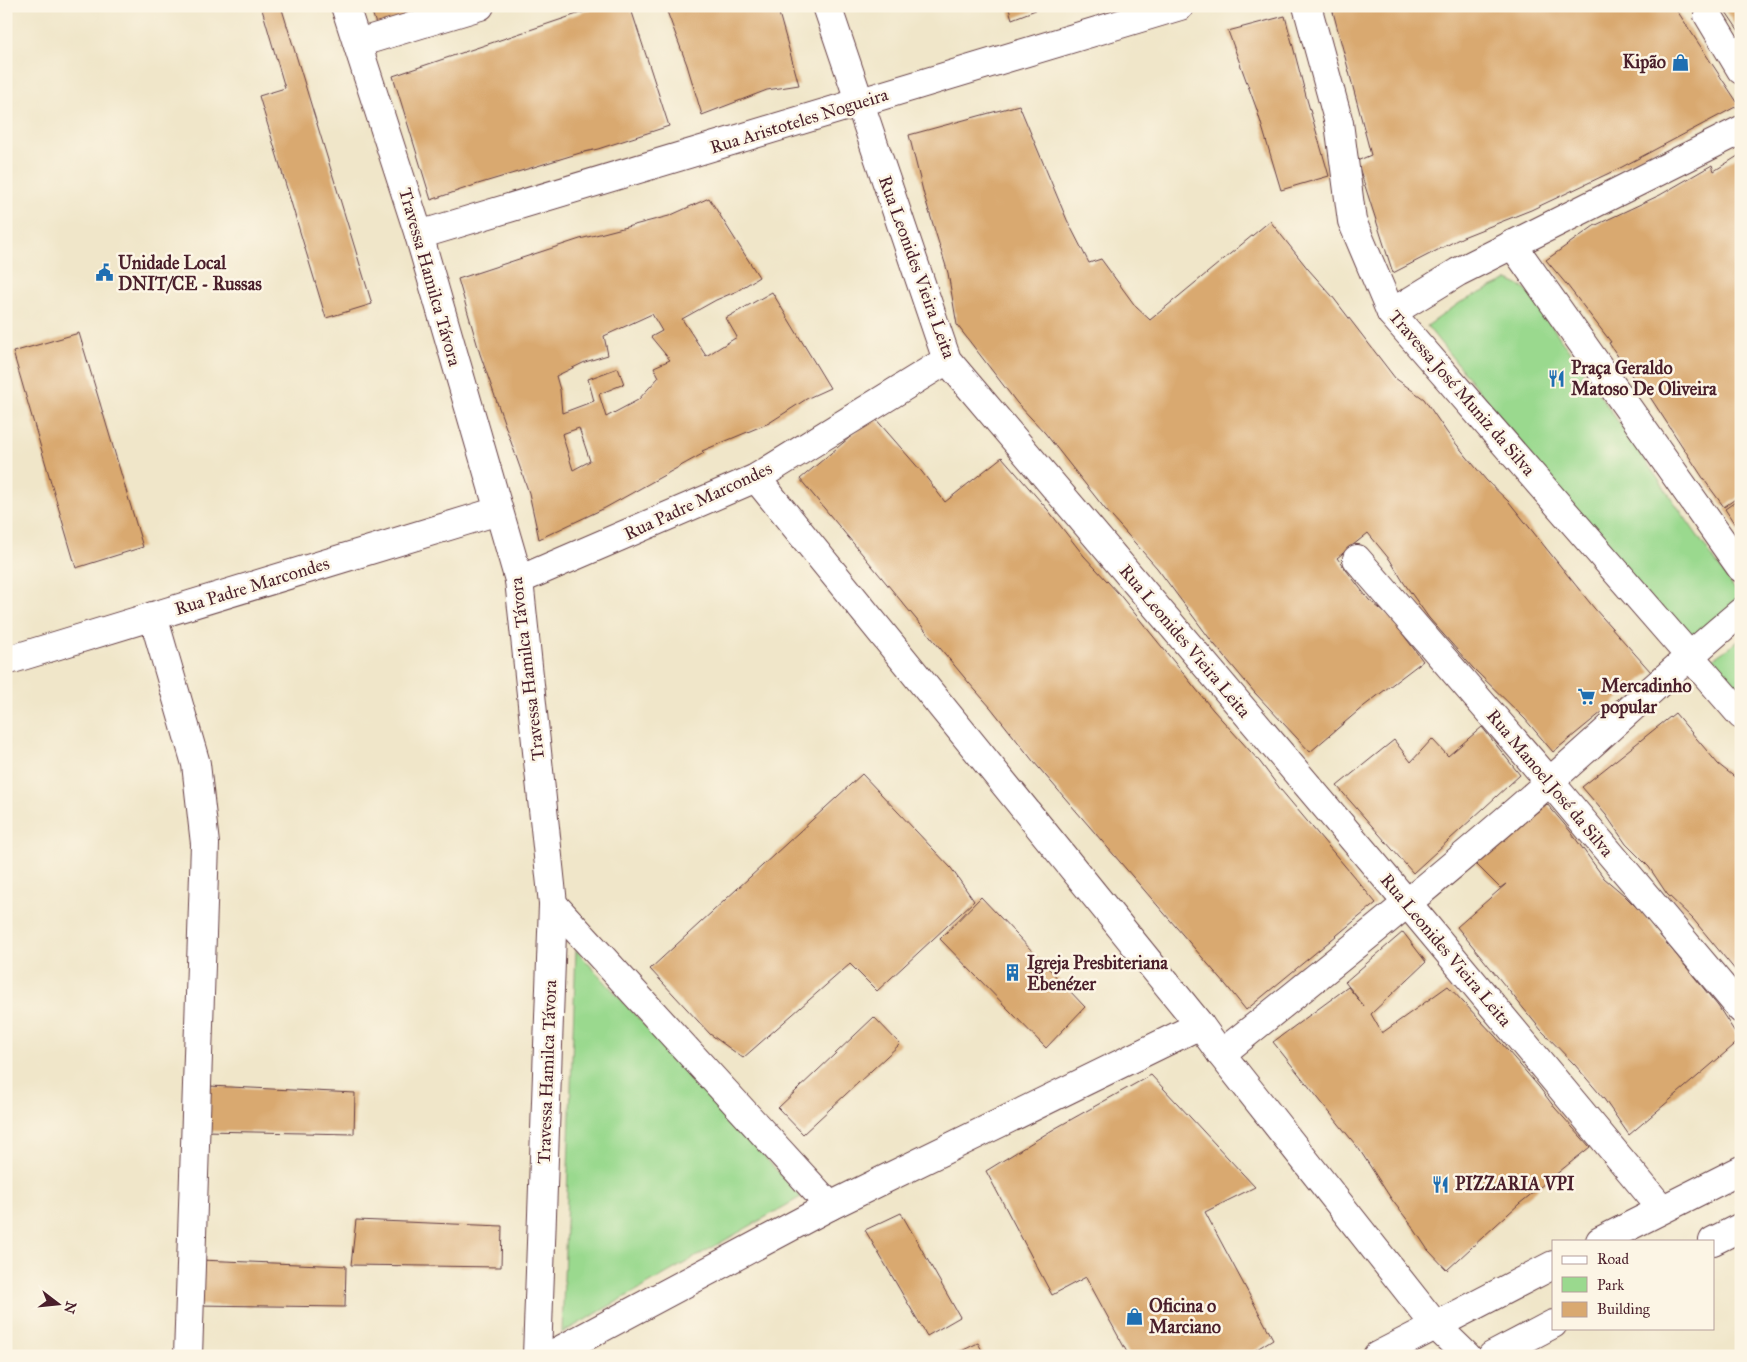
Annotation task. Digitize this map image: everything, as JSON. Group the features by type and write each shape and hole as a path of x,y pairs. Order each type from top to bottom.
{"street":[{"name":"Travessa Hamilca Távora","path":"345,6 419,235 519,580 553,904 537,1356"},
{"path":"358,44 480,6"},
{"name":"Rua Leonides Vieira Leita","path":"827,6 947,360 1408,904 1662,1208"},
{"name":"Rua Aristoteles Nogueira","path":"419,235 1180,6"},
{"name":"Travessa José Muniz da Silva","path":"1307,6 1339,123 1352,221 1391,313 1741,714"},
{"path":"1708,15 1741,70"},
{"path":"1391,313 1458,272 1741,130"},
{"path":"1512,244 1741,568"},
{"name":"Rua Padre Marcondes","path":"519,580 756,478 947,360"},
{"path":"756,478 1200,1025 1436,1326 1468,1356"},
{"name":"Rua Padre Marcondes","path":"6,661 498,511"},
{"name":"Rua Manoel José da Silva","path":"1357,558 1741,1008"},
{"path":"1221,1054 1408,904 1550,782 1690,654 1741,612"},
{"path":"153,616 196,764 205,844 188,1356"},
{"path":"553,904 830,1206"},
{"path":"550,1356 830,1206 1200,1025"},
{"path":"1602,1240 1662,1208 1741,1170"},
{"path":"1714,1240 1741,1227"},
{"path":"1377,1356 1552,1266"},
{"path":"1492,1356 1552,1325"}],"green space":[{"path":"1508,280 1526,289 1736,591 1739,606 1686,641 1555,486 1427,326 1461,302"},
{"path":"1741,639 1741,701 1707,663"},
{"path":"576,950 801,1197 562,1333"}],"building":[{"path":"261,6 281,6 372,304 326,318 259,96 285,88"},
{"path":"370,6 453,6 378,30"},
{"path":"601,6 630,6 669,126 431,200 393,76"},
{"path":"665,6 777,6 799,85 767,90 702,115 687,65"},
{"path":"1008,6 1046,6 1012,19"},
{"path":"1337,6 1674,6 1739,105 1622,167 1531,210 1463,237 1393,273 1357,161 1371,155 1332,8"},
{"path":"1722,6 1741,6 1741,34"},
{"path":"1285,16 1329,176 1281,190 1257,110 1228,31"},
{"path":"1019,105 1067,220 1089,263 1101,259 1136,307 1150,320 1270,221 1332,296 1395,378 1424,399 1448,434 1486,480 1509,502 1594,608 1651,672 1553,752 1525,719 1473,668 1429,618 1390,560 1368,533 1337,558 1369,600 1390,617 1423,661 1364,706 1310,752 1255,693 1210,639 1157,568 1105,509 1045,433 1017,403 957,325 948,273 924,195 909,135"},
{"path":"1741,154 1741,495 1724,507 1650,397 1627,370 1609,343 1611,342 1546,260 1594,226 1660,195 1712,165 1714,171"},
{"path":"709,198 759,277 737,291 716,300 682,319 706,356 737,337 726,318 772,292 830,388 808,398 769,423 702,451 704,453 605,508 539,539 529,493 480,354 458,279 580,239 669,216","holes":["652,314 662,331 651,337 670,360 654,367 659,377 638,400 606,417 599,394 624,384 618,368 588,379 594,401 562,413 560,390 556,376 585,362 608,355 604,336","579,428 590,461 573,470 562,434"]},
{"path":"79,333 143,547 76,568 13,352"},
{"path":"874,417 922,472 945,502 1002,457 1048,510 1084,556 1119,594 1213,710 1260,762 1281,790 1376,903 1246,1010 1033,761 800,479"},
{"path":"1741,498 1741,534 1725,509"},
{"path":"1675,713 1718,764 1741,782 1741,977 1693,919 1667,894 1649,867 1626,844 1606,815 1582,787"},
{"path":"1482,727 1520,775 1413,873 1337,786 1394,740 1411,762 1432,739 1448,756"},
{"path":"862,774 951,868 974,901 877,991 850,964 743,1058 710,1034 650,969"},
{"path":"1547,804 1570,831 1604,878 1642,913 1718,1006 1740,1040 1629,1135 1604,1099 1575,1065 1541,1030 1457,927 1506,884 1500,888 1475,863"},
{"name":"Igreja Presbiteriana Ebenézer","path":"981,897 1085,1007 1046,1048 940,939"},
{"path":"1403,932 1426,962 1371,1014 1382,1033 1448,986 1496,1037 1590,1147 1519,1204 1447,1270 1428,1250 1392,1200 1359,1149 1273,1042 1348,987 1364,1006 1345,982"},
{"path":"874,1017 900,1044 803,1134 778,1108"},
{"path":"1151,1075 1255,1187 1205,1212 1273,1339 1246,1356 1129,1356 1086,1277 1052,1295 986,1171 1054,1129"},
{"path":"209,1086 355,1093 354,1134 204,1131"},
{"path":"901,1213 960,1317 927,1336 865,1230"},
{"path":"356,1220 502,1226 501,1267 351,1265"},
{"path":"200,1260 346,1266 345,1307 195,1305"},
{"path":"978,1343 985,1356 951,1356"}],"place":[{"name":"Kipão","path":"1680,62"},
{"name":"Unidade Local DNIT/CE - Russas","path":"104,273"},
{"name":"Praça Geraldo Matoso De Oliveira","path":"1557,378"},
{"name":"Mercadinho popular","path":"1587,696"},
{"name":"Igreja Presbiteriana Ebenézer","path":"1013,973"},
{"name":"PIZZARIA VPI","path":"1441,1184"},
{"name":"Oficina o Marciano","path":"1135,1316"}]}
